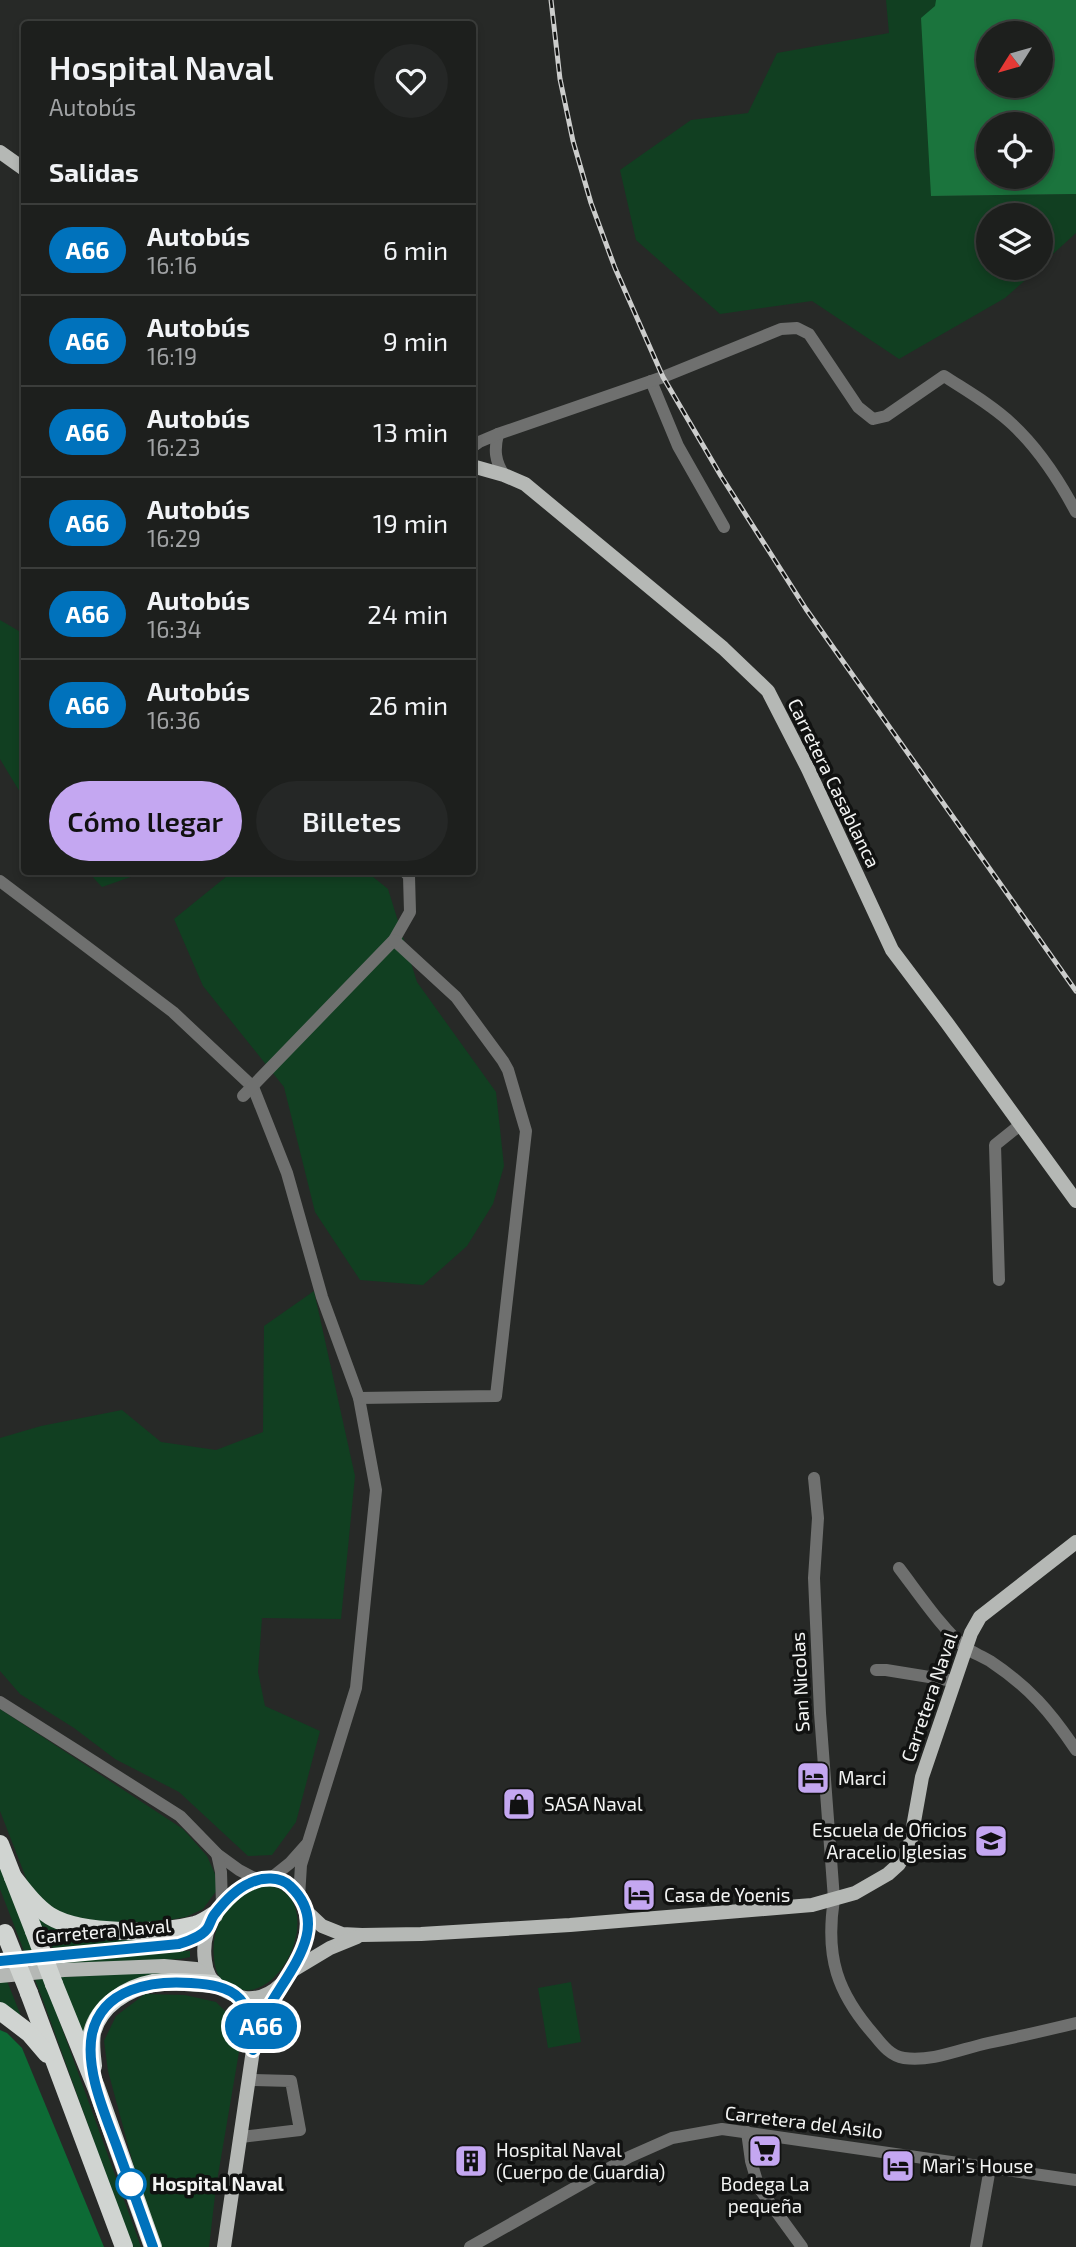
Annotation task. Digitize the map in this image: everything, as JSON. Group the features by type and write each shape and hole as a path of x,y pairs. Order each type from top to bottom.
{"highway":[{"path":"0,1844 96,2087 153,2247"},
{"path":"13,1877 38,1906 52,1917 82,1927 143,1930 194,1925 214,1917"},
{"path":"3,1926 124,2247"},
{"path":"96,2087 91,2052 92,2033 105,2010 116,1998 133,1988 154,1983 212,1981"},
{"path":"0,2011 29,2033 54,2062"}],"main road":[{"path":"0,152 21,167"},
{"name":"Carretera Casablanca","path":"476,467 525,484 723,648 768,691 808,769 892,950 1076,1201"},
{"name":"Carretera Naval","path":"302,1903 322,1926 362,1935 570,1925 812,1905 855,1893 877,1882 899,1864 906,1854 922,1777 965,1648 980,1617 1076,1542"},
{"path":"253,2050 265,2014 287,1976 306,1942 307,1931 302,1903 289,1884 282,1880 264,1879 240,1889 214,1917 204,1952 206,1968 212,1981 239,1997 264,1995 276,1989 287,1976"},
{"name":"Carretera Naval","path":"0,1961 179,1944 188,1941 214,1917"},
{"name":"Carretera Naval","path":"287,1976 330,1948 362,1935"},
{"name":"Carretera Naval","path":"0,1976 164,1966 196,1969 212,1981"},
{"path":"224,2247 253,2050 250,2020 239,1997"}],"street":[{"path":"476,444 651,381 781,328 797,328 809,334 858,407 873,419 886,416 944,376 973,394 1012,424 1037,451 1057,477 1076,512"},
{"path":"651,381 678,446 724,527"},
{"path":"498,435 494,448 498,466 504,475"},
{"path":"243,1096 394,940 410,912 408,875"},
{"path":"0,881 173,1013 253,1087 287,1173 322,1297 359,1398 376,1490 356,1688 302,1865 302,1903"},
{"path":"359,1398 496,1396 526,1131 503,1061 456,997 394,940"},
{"path":"999,1280 995,1145 1020,1125"},
{"name":"San Nicolas","path":"814,1478 818,1518 814,1578 820,1713 834,1899 830,1925 839,1984 867,2027 892,2054 912,2058 1076,2023"},
{"path":"899,1569 965,1648 987,1658 1025,1686 1049,1711 1076,1750"},
{"path":"876,1670 954,1681"},
{"path":"0,1702 180,1816 217,1854 239,1870 264,1879 290,1863 312,1836"},
{"path":"214,1917 221,1872 217,1854"},
{"path":"241,2137 300,2130 291,2081 250,2080"},
{"name":"Carretera del Asilo","path":"470,2247 629,2157 672,2137 722,2129 1076,2180"},
{"path":"747,2132 751,2161 759,2188 802,2247"},
{"path":"976,2247 990,2168"}],"shaded area":[{"path":"886,0 936,0 931,196 1076,194 1076,233 1053,254 1053,203 976,203 976,280 1025,280 1005,298 899,359 812,301 720,314 636,240 620,170 691,120 748,113 777,53 889,33"},
{"path":"936,0 1076,0 1076,194 931,196 921,18 935,6"},
{"path":"0,620 21,632 21,794 0,759"},
{"path":"91,875 136,875 102,887"},
{"path":"228,875 371,875 388,889 417,982 496,1092 504,1166 493,1204 467,1246 423,1285 360,1280 315,1212 284,1087 203,986 174,919"},
{"path":"314,1291 355,1476 341,1619 262,1618 258,1672 265,1706 320,1731 296,1822 272,1855 248,1856 179,1792 115,1759 74,1728 20,1694 0,1671 0,1438 41,1426 122,1410 161,1442 216,1450 263,1432 264,1326"},
{"path":"0,1709 183,1829 207,1856 215,1874 217,1890 203,1909 186,1917 139,1925 90,1926 45,1907 28,1883 0,1811"},
{"path":"0,1866 50,1995 141,2247 132,2247 0,1889"},
{"path":"264,1885 282,1890 294,1905 297,1922 295,1941 288,1959 276,1975 262,1986 246,1990 222,1980 215,1966 214,1945 220,1922 233,1903 252,1889"},
{"path":"32,1909 47,1923 64,1932 83,1936 125,1937 185,1931 168,1940 54,1950"},
{"path":"190,1951 190,1957 180,1959 59,1966 56,1960"},
{"path":"167,1971 131,1985 86,2040 78,2032 61,1977"},
{"path":"0,1981 7,1981 23,2021 0,2002"},
{"path":"571,1982 581,2042 548,2048 538,1988"},
{"path":"145,1994 185,1995 216,2002 234,2020 239,2052 216,2187 209,2247 159,2247 108,2071 104,2041 116,2016"},
{"path":"0,2030 7,2033 22,2048 104,2247 0,2247"}],"railway":[{"path":"551,0 560,79 573,141 591,203 615,268 663,377 721,476 806,609 1076,991"}],"bus line":[{"name":"A66","path":"0,1961 179,1944 207,1930 222,1905 248,1883 258,1880 282,1880 289,1884 299,1897 307,1918 306,1942 265,2014 253,2050 250,2020 239,1997 214,1984 173,1981 133,1988 116,1998 105,2010 92,2033 91,2052 96,2087 153,2247"}],"place":[{"name":"Marci","path":"813,1778"},
{"name":"SASA Naval","path":"519,1804"},
{"name":"Escuela de Oficios Aracelio Iglesias","path":"991,1841"},
{"name":"Casa de Yoenis","path":"639,1895"},
{"name":"Bodega La pequeña","path":"765,2151"},
{"name":"Hospital Naval (Cuerpo de Guardia)","path":"471,2161"},
{"name":"Mari's House","path":"898,2166"},
{"name":"Hospital Naval","path":"131,2184"}]}
